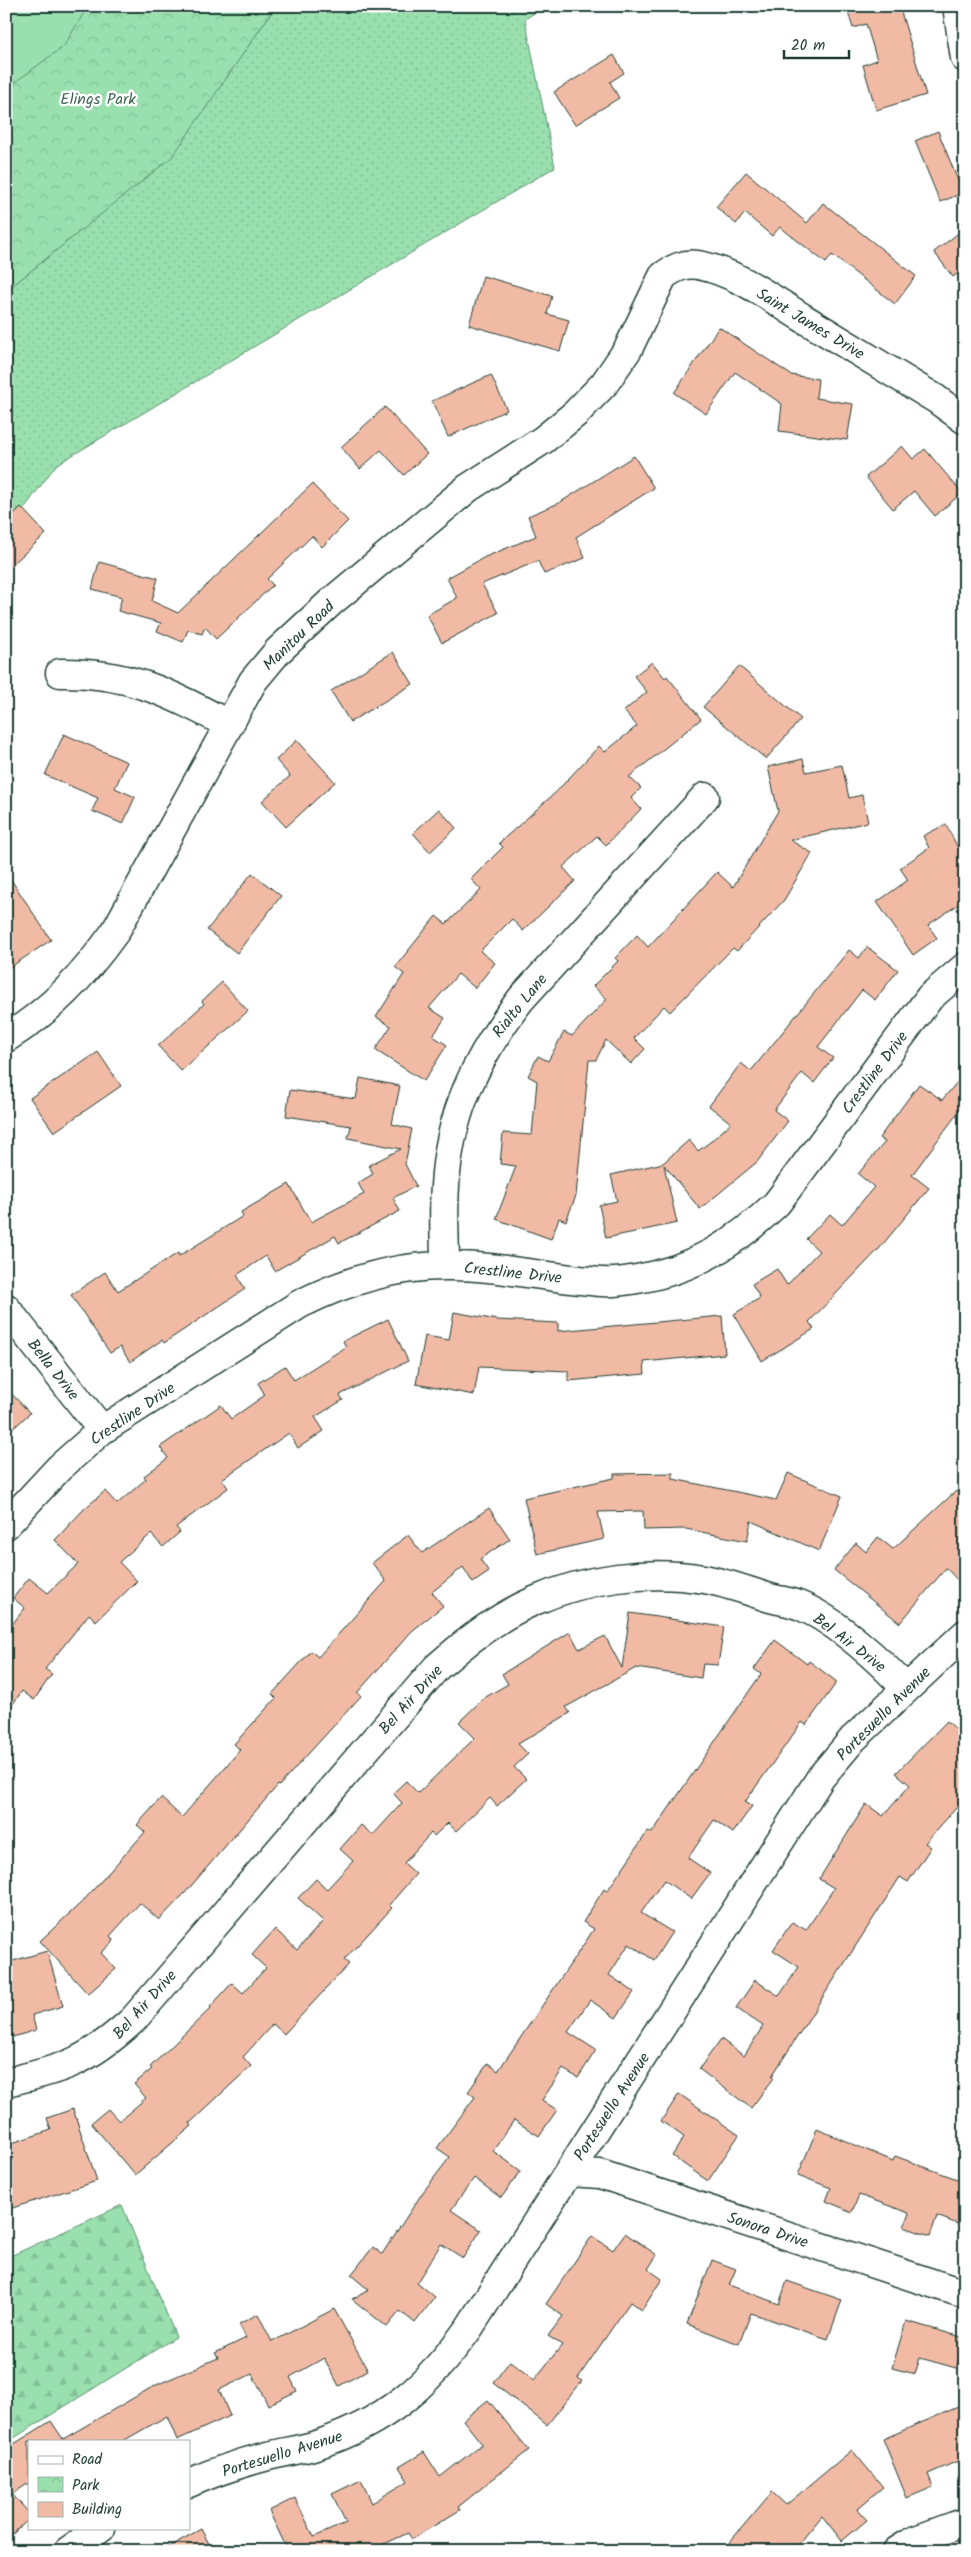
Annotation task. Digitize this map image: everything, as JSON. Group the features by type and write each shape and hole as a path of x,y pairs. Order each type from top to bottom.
{"street":[{"path":"957,6 965,58"},
{"name":"Saint James Drive","path":"656,290 663,276 673,268 685,264 698,265 720,272 754,288 936,399 965,420"},
{"name":"Manitou Road","path":"6,1038 29,1024 62,998 90,967 115,932 252,682 278,651 331,602 468,488 542,440 575,414 604,384 628,349 643,322 656,290"},
{"path":"60,673 85,673 145,684 180,699 228,724"},
{"name":"Rialto Lane","path":"445,1266 445,1186 450,1143 464,1094 495,1033 521,999 705,798"},
{"name":"Crestline Drive","path":"6,1525 59,1468 102,1430 292,1309 332,1288 375,1274 410,1268 445,1266 617,1282 653,1277 688,1266 721,1250 751,1228 777,1203 930,997 965,967"},
{"name":"Bella Drive","path":"6,1308 102,1430"},
{"name":"Bel Air Drive","path":"6,2082 53,2072 86,2057 106,2045 134,2020 437,1667 470,1639 506,1615 534,1601 575,1587 618,1578 661,1576 704,1579 735,1586 803,1607 859,1646 892,1673 906,1689"},
{"name":"Portesuello Avenue","path":"190,2483 258,2459 314,2446 348,2434 382,2416 416,2391 445,2362 570,2172 821,1777 853,1739 965,1634"},
{"name":"Sonora Drive","path":"570,2172 600,2174 965,2294"},
{"path":"897,2551 914,2541 965,2522"},
{"path":"68,2551 97,2530"}],"green space":[{"name":"Elings Park","path":"6,6 276,6 172,157 6,291"},
{"path":"6,6 88,6 64,46 6,89"},
{"path":"276,6 545,6 525,19 555,167 56,465 6,533 6,291 171,157"},
{"path":"122,2205 176,2337 6,2443 6,2258"}],"building":[{"path":"846,6 908,6 909,9 901,12 926,95 876,110 863,65 877,60 866,24 853,28"},
{"path":"614,55 624,73 610,82 619,98 575,125 554,92"},
{"path":"938,131 963,193 940,202 915,141"},
{"path":"746,172 807,223 823,203 916,276 895,304 832,255 826,263 780,227 772,236 745,213 736,224 716,207"},
{"path":"965,228 965,268 953,277 934,252"},
{"path":"483,276 552,296 547,314 569,320 560,351 469,325"},
{"path":"719,327 791,375 818,379 816,398 853,404 847,440 779,431 782,404 735,372 706,414 674,393"},
{"path":"491,375 507,410 448,437 432,401"},
{"path":"385,407 427,454 404,475 381,450 360,469 341,447"},
{"path":"902,446 913,459 925,449 962,493 935,516 914,491 893,509 866,477"},
{"path":"634,456 654,488 576,537 585,558 544,574 538,561 482,584 498,613 442,643 427,615 457,598 447,578 485,557 536,536 528,516 559,503"},
{"path":"312,484 348,521 322,547 312,536 267,579 273,585 216,639 205,627 202,634 188,630 183,642 157,631 161,623 118,611 122,597 92,589 99,562 158,578 152,601 178,613"},
{"path":"21,507 46,534 6,570 6,521"},
{"path":"393,652 413,684 350,722 331,691"},
{"path":"652,662 665,678 667,676 701,719 629,777 641,788 631,798 641,809 606,845 597,836 563,867 575,881 523,931 512,919 480,951 495,963 475,988 458,974 429,1008 445,1018 433,1036 447,1045 424,1081 375,1050 391,1026 376,1017 404,974 395,967 436,916 446,924 481,890 471,879 503,847 499,843 555,793 599,746 605,752 637,726 624,711 647,692 634,676"},
{"path":"739,666 801,719 766,759 703,707"},
{"path":"64,734 127,762 115,788 135,797 123,824 92,811 98,798 45,775"},
{"path":"297,740 335,782 286,827 262,801 290,776 276,760"},
{"path":"803,759 806,772 842,765 849,798 862,795 868,822 790,840 812,853 784,900 737,951 733,948 670,1012 664,1006 634,1038 645,1049 631,1064 606,1040 596,1060 589,1060 576,1196 566,1221 559,1218 551,1239 496,1219 516,1166 500,1164 503,1133 532,1135 537,1081 528,1076 538,1056 548,1061 564,1032 572,1036 607,999 593,986 618,961 615,958 637,935 648,947 717,872 733,887 778,811 768,767"},
{"path":"439,809 456,828 430,852 413,833"},
{"path":"946,824 957,846 965,842 965,900 928,925 937,938 913,955 877,902 908,880 900,868 929,848 923,836"},
{"path":"6,872 51,940 6,970"},
{"path":"252,873 281,896 237,953 207,930"},
{"path":"867,947 898,970 875,1000 862,990 818,1047 833,1058 814,1083 802,1073 774,1110 788,1121 757,1162 700,1209 664,1165 677,1223 606,1238 599,1205 617,1201 611,1175 663,1163 689,1140 698,1151 710,1142 731,1123 709,1106 741,1063 751,1071 849,950 859,958"},
{"path":"222,982 248,1011 181,1071 158,1046 204,1004 202,1001"},
{"path":"98,1052 121,1086 54,1132 30,1098"},
{"path":"965,1073 965,1103 912,1175 929,1188 879,1249 809,1322 814,1329 762,1361 734,1314 760,1298 752,1284 777,1269 787,1285 819,1251 806,1239 830,1214 842,1225 874,1187 858,1174 885,1142 879,1138 919,1084 942,1100"},
{"path":"360,1078 400,1086 392,1124 412,1129 405,1164 416,1186 393,1198 400,1211 339,1243 335,1236 275,1271 266,1256 237,1275 245,1289 164,1343 162,1340 130,1362 120,1347 110,1353 71,1295 105,1272 118,1291 178,1253 179,1256 243,1216 241,1212 289,1184 311,1222 364,1194 358,1183 373,1174 369,1165 401,1149 348,1138 351,1126 286,1116 290,1090 356,1099"},
{"path":"454,1312 497,1320 558,1323 558,1331 722,1316 725,1354 644,1362 645,1374 568,1381 568,1371 479,1367 474,1395 416,1384 425,1336 449,1340"},
{"path":"388,1319 408,1361 340,1395 343,1400 315,1417 324,1431 298,1448 289,1433 222,1479 228,1488 176,1527 180,1532 163,1547 151,1534 119,1562 137,1581 96,1621 89,1614 45,1669 52,1674 34,1700 22,1691 6,1714 6,1632 25,1608 13,1598 29,1578 48,1593 78,1564 55,1540 84,1509 105,1491 117,1504 146,1479 144,1476 168,1458 160,1447 221,1405 231,1419 265,1395 258,1383 285,1366 294,1380 346,1347 343,1341"},
{"path":"6,1388 30,1413 6,1435"},
{"path":"673,1473 673,1479 776,1500 788,1473 842,1496 819,1551 751,1521 747,1541 686,1529 644,1530 643,1511 598,1512 604,1539 537,1554 524,1498 614,1478 614,1474"},
{"path":"956,1491 965,1500 965,1588 946,1568 900,1623 834,1570 856,1543 866,1552 878,1537 893,1549"},
{"path":"489,1508 510,1539 480,1559 489,1572 473,1583 463,1567 432,1592 443,1606 412,1631 357,1693 361,1696 278,1785 185,1893 159,1920 140,1903 110,1936 114,1941 101,1953 116,1969 88,1994 40,1941 84,1900 145,1832 137,1825 161,1798 182,1817 240,1750 234,1744 276,1698 272,1694 311,1651 318,1657 386,1581 372,1563 408,1535 422,1553"},
{"path":"630,1613 724,1627 718,1665 703,1664 701,1678 636,1668 566,1707 570,1713 518,1744 528,1754 514,1767 526,1779 497,1806 490,1798 456,1831 448,1823 434,1836 431,1833 404,1863 416,1874 389,1905 392,1908 344,1960 349,1964 284,2034 273,2024 243,2057 251,2066 190,2123 192,2126 135,2175 91,2123 108,2109 119,2121 146,2098 134,2084 152,2069 150,2067 211,2008 232,1983 243,1993 266,1968 252,1955 275,1929 297,1950 323,1921 298,1898 316,1879 327,1889 353,1861 340,1849 361,1825 373,1835 402,1803 393,1793 406,1781 418,1793 475,1738 459,1722 484,1698 508,1684 502,1674 570,1632 579,1649 605,1636 622,1668"},
{"path":"775,1640 807,1664 809,1661 837,1682 806,1725 802,1722 745,1802 752,1806 733,1833 714,1820 688,1858 710,1873 691,1899 664,1880 641,1913 672,1932 654,1960 629,1944 609,1975 634,1992 616,2018 590,2000 568,2032 596,2050 578,2078 563,2069 542,2100 557,2110 539,2136 514,2120 493,2151 521,2171 501,2198 474,2178 451,2210 481,2230 463,2258 441,2244 417,2282 435,2297 415,2323 400,2311 387,2327 352,2299 369,2290 351,2275 373,2247 382,2254 423,2192 450,2157 437,2148 475,2097 468,2092 488,2063 498,2071 594,1929 583,1922 604,1889 607,1891 648,1831 652,1833 761,1674 754,1669"},
{"path":"947,1721 965,1737 965,1798 925,1843 931,1847 908,1882 900,1877 772,2076 774,2078 751,2108 699,2069 721,2039 744,2056 763,2026 736,2008 755,1980 779,1996 799,1967 773,1950 792,1922 806,1930 834,1888 819,1879 866,1804 883,1816 910,1785 896,1773"},
{"path":"47,1951 63,2006 32,2015 36,2030 13,2037 6,2014 6,1963"},
{"path":"679,2094 739,2135 708,2181 672,2156 684,2137 661,2121"},
{"path":"73,2109 97,2181 6,2210 6,2145 51,2130 47,2118"},
{"path":"817,2129 893,2161 895,2156 965,2182 965,2227 937,2216 930,2236 904,2227 909,2213 859,2195 852,2212 826,2201 831,2188 798,2175"},
{"path":"625,2233 657,2255 648,2269 662,2279 642,2310 630,2302 578,2378 582,2381 547,2425 493,2383 510,2361 534,2380 562,2345 548,2336 563,2316 546,2304 592,2236 613,2250"},
{"path":"712,2260 736,2269 729,2285 779,2304 787,2281 842,2300 828,2339 751,2313 739,2344 687,2324"},
{"path":"334,2309 368,2370 339,2386 324,2358 290,2377 297,2391 268,2405 252,2374 219,2390 230,2416 177,2440 167,2416 125,2440 28,2440 28,2484 12,2494 28,2512 28,2520 6,2540 6,2449 51,2421 63,2439 154,2386 218,2358 215,2353 246,2338 239,2324 258,2314 272,2342"},
{"path":"906,2321 965,2338 956,2368 920,2358 915,2374 892,2368"},
{"path":"488,2400 529,2450 458,2507 460,2510 412,2539 408,2533 369,2551 284,2551 287,2549 269,2511 295,2498 314,2537 346,2523 332,2494 361,2480 372,2503 408,2481 399,2467 424,2452 440,2477 482,2444 463,2420"},
{"path":"965,2404 965,2458 928,2474 933,2487 907,2498 883,2439"},
{"path":"852,2450 883,2487 857,2509 867,2520 842,2541 822,2516 793,2551 722,2551 772,2492 786,2505"},
{"path":"201,2529 213,2551 161,2551"}]}
